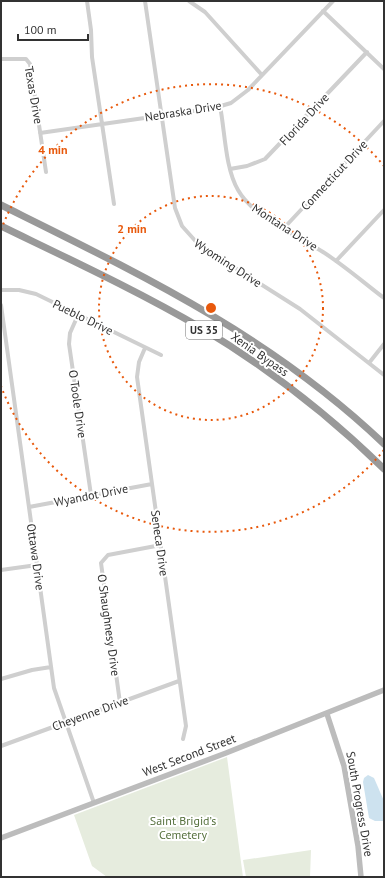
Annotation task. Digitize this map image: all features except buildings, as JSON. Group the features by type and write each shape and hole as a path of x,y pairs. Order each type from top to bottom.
{"highway":[{"name":"Xenia Bypass","path":"1,205 167,288 218,318 295,370 347,411 384,444"},
{"name":"Xenia Bypass","path":"1,226 133,291 219,340 267,372 315,408 384,470"}],"main road":[{"name":"West Second Street","path":"1,838 327,714 384,690"},
{"name":"South Progress Drive","path":"327,714 344,766 361,877"}],"street":[{"path":"87,1 91,30 92,57 114,204"},
{"name":"Wyoming Drive","path":"145,1 175,208 180,222 189,236 199,245 300,309 384,375"},
{"path":"188,1 205,12 262,75"},
{"name":"Nebraska Drive","path":"40,133 220,106 240,97 333,1"},
{"path":"323,11 384,69"},
{"name":"Florida Drive","path":"230,169 256,164 268,156 367,52"},
{"name":"Texas Drive","path":"1,59 21,59 29,61 40,133"},
{"name":"Montana Drive","path":"220,106 230,169 236,186 246,201 256,210 336,261 384,298"},
{"name":"Connecticut Drive","path":"284,228 384,122"},
{"path":"40,133 46,172"},
{"path":"336,261 384,210"},
{"name":"Pueblo Drive","path":"1,290 19,290 36,294 161,355"},
{"name":"Ottawa Drive","path":"1,305 55,693 94,803"},
{"name":"O Toole Drive","path":"78,315 72,326 69,344 91,495"},
{"path":"369,363 384,344"},
{"name":"Seneca Drive","path":"145,348 139,362 137,377 186,726 182,739"},
{"name":"Wyandot Drive","path":"29,507 152,484"},
{"name":"O Shaughnesy Drive","path":"120,703 101,563 108,555 161,545"},
{"path":"1,570 38,565"},
{"path":"1,679 32,670 51,667"},
{"name":"Cheyenne Drive","path":"1,746 180,681"}],"green space":[{"name":"Saint Brigid’s Cemetery","path":"227,757 243,877 107,877 92,866 74,815"},
{"path":"311,850 310,877 246,877 243,860"}],"water":[{"path":"368,775 374,778 384,801 384,821 375,821 369,818 363,782 364,778"}]}
